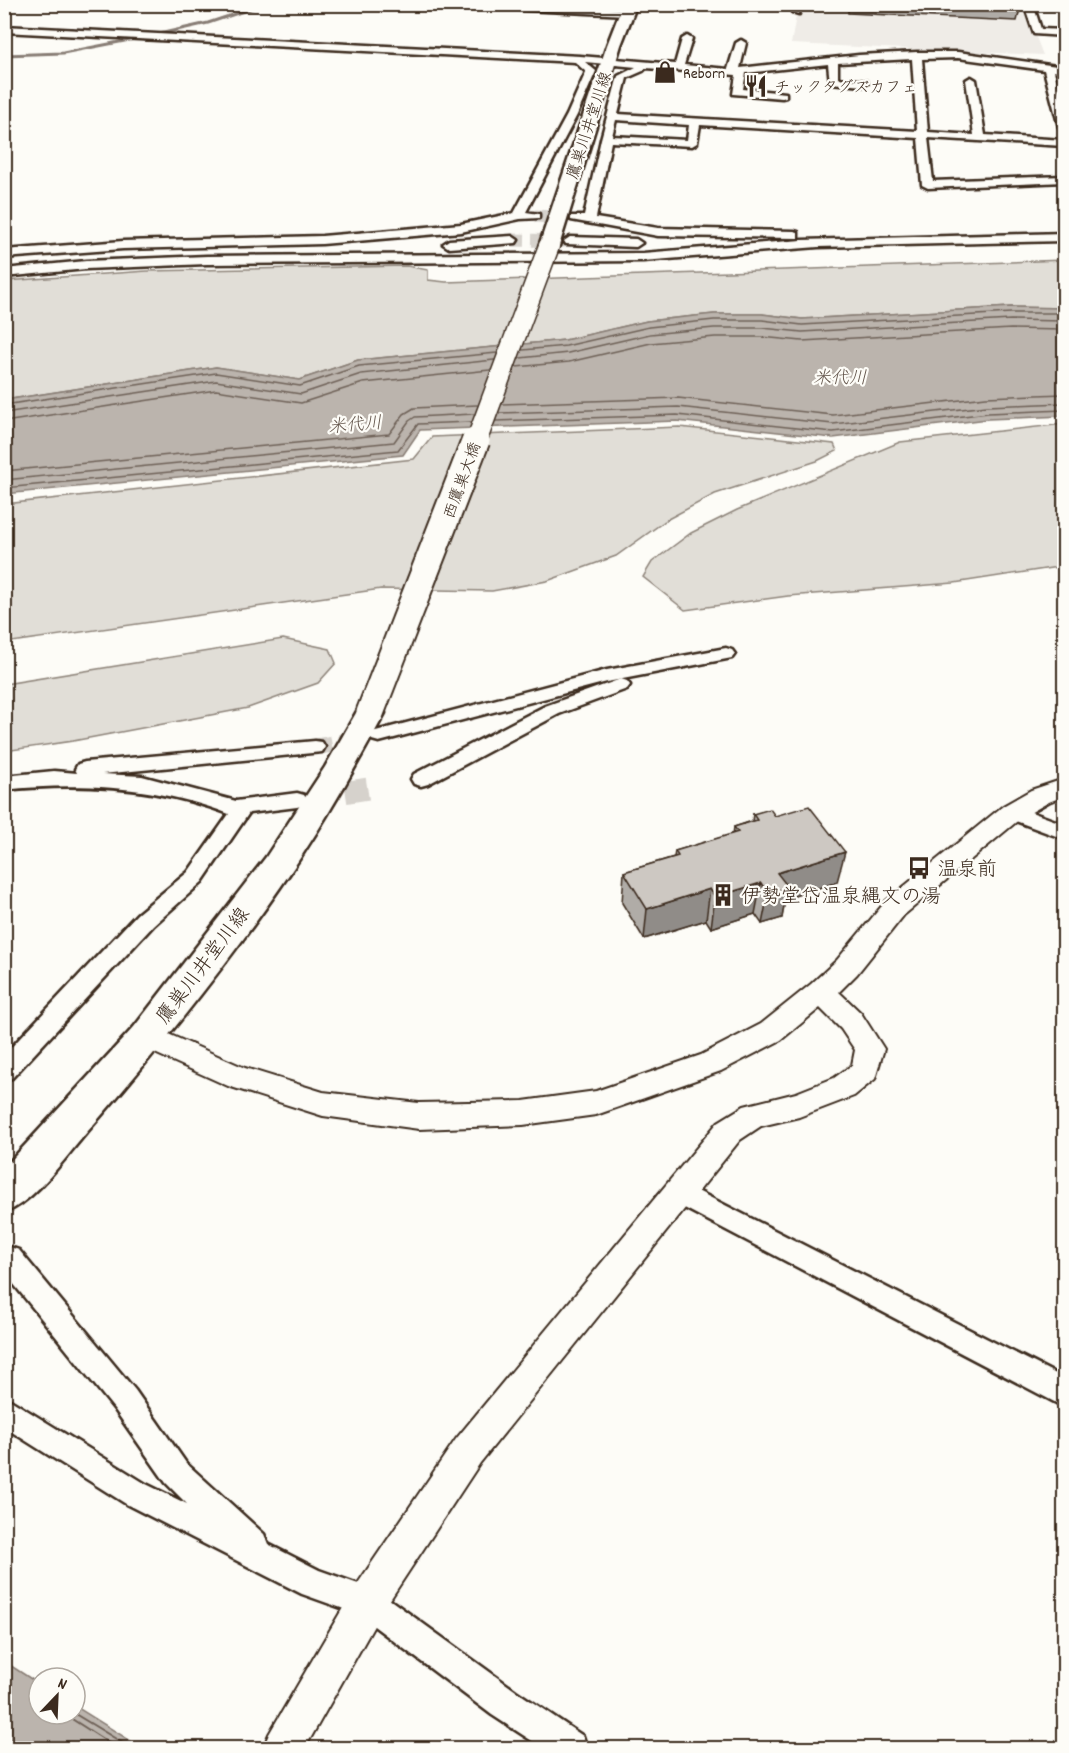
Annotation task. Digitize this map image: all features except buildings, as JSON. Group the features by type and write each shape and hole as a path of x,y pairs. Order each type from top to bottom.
{"main road":[{"name":"鷹巣川井堂川線","path":"559,244 609,61 628,8"},
{"name":"西鷹巣大橋","path":"374,724 436,548 559,244"},
{"name":"鷹巣川井堂川線","path":"4,1195 30,1169 147,1037 278,865 338,771 374,724"}],"street":[{"path":"465,4 628,8"},
{"path":"1028,4 1037,32 1061,30 1065,45"},
{"path":"4,29 580,59 738,72 833,61 917,55 958,55 1065,70"},
{"path":"679,67 687,39"},
{"path":"741,43 737,92 782,95"},
{"path":"917,55 928,185 1065,179"},
{"path":"519,215 572,115 591,71 580,63 580,59"},
{"path":"833,61 833,81 863,83"},
{"path":"589,221 606,139 623,76 640,69 643,64"},
{"path":"1048,68 1065,128"},
{"path":"971,80 980,138"},
{"path":"612,117 1065,143"},
{"path":"606,139 692,143 695,122"},
{"path":"350,249 501,221 519,215 535,216"},
{"path":"576,218 658,232 816,244"},
{"path":"4,254 123,245 322,240 461,228"},
{"path":"658,232 822,236 1065,230"},
{"path":"559,244 705,246 1065,237"},
{"path":"437,245 512,240"},
{"path":"4,273 207,260 643,257 816,244"},
{"path":"4,265 172,253 404,246"},
{"path":"643,257 668,260 793,257 824,253 1065,246"},
{"path":"374,724 726,654 672,668 552,710 421,779"},
{"path":"4,782 65,771 315,747"},
{"path":"4,782 54,778 142,783 236,808 297,800"},
{"path":"147,1037 238,1078 323,1104 419,1116 523,1113 596,1103 711,1063 771,1032 821,992 847,967 895,908 1012,812 1040,796 1065,787"},
{"path":"4,1071 145,920 195,877 232,826 238,814 236,808"},
{"path":"1012,812 1065,832"},
{"path":"283,1749 360,1615 468,1451 729,1131 754,1115 800,1105 844,1087 865,1071 870,1049 851,1021 821,992"},
{"path":"680,1193 1065,1393"},
{"path":"10,1259 125,1400 176,1473 271,1562"},
{"path":"4,1410 136,1494 313,1583 360,1615 504,1703 571,1749"}],"shaded area":[{"path":"1023,4 1043,55 791,44 798,5"},
{"path":"1064,260 1064,308 1011,307 802,319 762,314 714,314 647,321 565,340 358,360 299,380 216,367 5,400 5,281 147,271 407,266 428,270 428,280 446,282"},
{"path":"1064,424 1064,566 954,583 788,596 685,610 643,577 652,562 691,533 737,510 900,442"},
{"path":"679,427 834,444 837,451 817,461 715,494 668,519 616,556 547,581 492,591 381,589 5,643 5,504 414,459 432,437"},
{"path":"283,639 330,649 336,663 318,683 248,708 73,741 5,751 5,684"}],"water":[{"name":"米代川","path":"1011,307 1064,308 1064,416 988,419 833,438 677,421 420,430 403,455 5,494 5,400 216,367 299,380 358,360 565,340 647,321 714,314 762,314 802,319"},
{"path":"5,1662 27,1676 27,1726 87,1726 87,1714 142,1748 5,1748"}],"waterway":[{"path":"150,36 208,23 265,4"},
{"path":"4,55 63,53 140,38"}],"tunnel":[{"path":"535,216 575,218"},
{"path":"512,240 570,241"},
{"path":"315,747 366,738"},
{"path":"313,797 372,788"}],"place":[{"name":"Reborn","path":"665,72"},
{"name":"チックタグズカフェ","path":"756,86"},
{"name":"温泉前","path":"919,868"},
{"name":"伊勢堂岱温泉縄文の湯","path":"723,895"}]}
